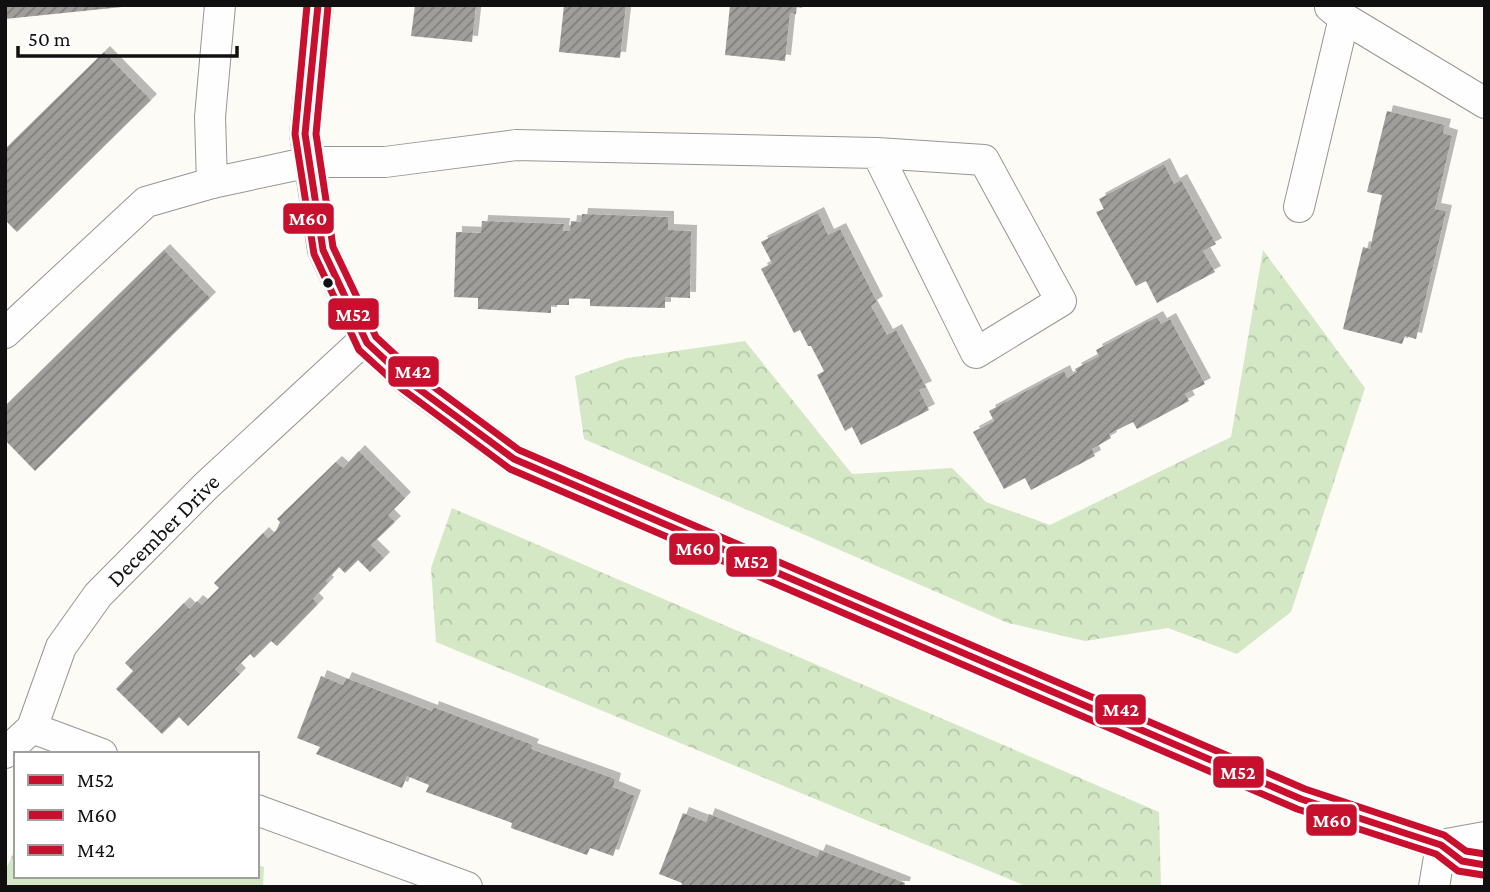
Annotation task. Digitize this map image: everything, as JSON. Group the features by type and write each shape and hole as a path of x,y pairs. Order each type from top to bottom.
{"street":[{"path":"212,183 210,117 220,5"},
{"path":"318,5 305,134 323,250 365,339 408,381 514,459 1301,799 1441,845 1462,861 1485,864"},
{"path":"1299,207 1336,11 1485,103"},
{"path":"5,333 146,202 212,183 310,162 385,162 516,145 877,153 984,160 1061,301 976,353 877,153"},
{"name":"December Drive","path":"5,753 32,728 61,646 98,595 206,486 365,339"},
{"path":"32,728 97,752"},
{"path":"259,811 467,887"},
{"path":"1441,845 1485,837"},
{"path":"1434,887 1441,845"}],"green space":[{"path":"1263,250 1365,388 1291,612 1237,654 1168,628 1085,641 1008,623 584,439 575,376 627,358 745,341 852,474 952,468 986,502 1050,525 1231,437"},
{"path":"452,508 1159,812 1161,887 1028,887 436,642 431,568"},
{"path":"14,851 14,878 259,878 259,866 264,867 263,887 5,887 5,871"}],"building":[{"path":"5,5 122,5 122,7 5,19"},
{"path":"415,5 476,5 472,42 411,36"},
{"path":"564,5 626,5 620,58 559,52"},
{"path":"730,5 797,5 796,14 790,13 785,61 725,55"},
{"path":"104,52 151,100 17,232 5,220 5,149"},
{"path":"1387,111 1445,125 1443,133 1452,136 1435,209 1446,211 1416,339 1405,336 1402,344 1343,329 1363,247 1370,249 1382,195 1367,192"},
{"path":"1164,164 1174,184 1181,180 1216,244 1203,251 1215,272 1157,303 1146,281 1136,286 1096,212 1104,209 1099,199"},
{"path":"818,213 828,235 840,229 877,302 871,306 887,335 896,330 926,387 919,390 929,410 861,445 852,427 845,431 817,375 824,371 800,330 794,333 761,269 772,263 761,242"},
{"path":"582,214 668,217 668,230 691,231 690,298 665,297 665,308 590,306 590,299 569,298 569,305 551,305 551,313 478,309 478,298 454,297 456,232 481,233 482,221 564,224 563,231 570,231 571,221 581,222"},
{"path":"164,250 210,298 35,471 5,440 5,406"},
{"path":"1157,317 1161,324 1170,319 1205,384 1185,394 1189,401 1137,429 1133,422 1109,434 1111,438 1092,449 1095,456 1031,490 1025,478 1004,489 973,432 994,421 989,411 1064,371 1067,378 1077,372 1075,369 1099,356 1096,350"},
{"path":"359,451 405,498 388,515 395,522 371,545 384,558 370,572 358,560 345,573 339,567 313,599 318,604 277,646 271,641 254,658 250,654 235,669 240,674 188,726 179,717 162,734 116,689 133,671 125,663 184,603 190,609 197,601 202,605 219,588 214,583 263,533 268,538 276,531 280,522 277,519 336,462 343,468"},
{"path":"321,676 343,685 346,678 432,711 433,707 533,745 531,749 615,779 613,787 635,796 613,856 590,848 587,855 511,828 512,823 426,792 429,785 407,776 402,788 316,754 320,747 297,738"},
{"path":"683,813 706,822 709,814 817,857 820,850 905,883 904,887 681,887 682,883 659,874"}],"transit line":[{"name":"M60","path":"307,5 295,134 314,254 359,350 402,389 510,469 1297,809 1436,854 1458,871 1483,875"},
{"name":"M52","path":"318,5 305,134 323,250 367,343 408,381 514,459 1301,799 1441,845 1462,861 1485,865"},
{"name":"M42","path":"328,6 316,134 333,247 376,337 415,373 519,450 1305,789 1444,835 1466,851 1485,854"}]}
